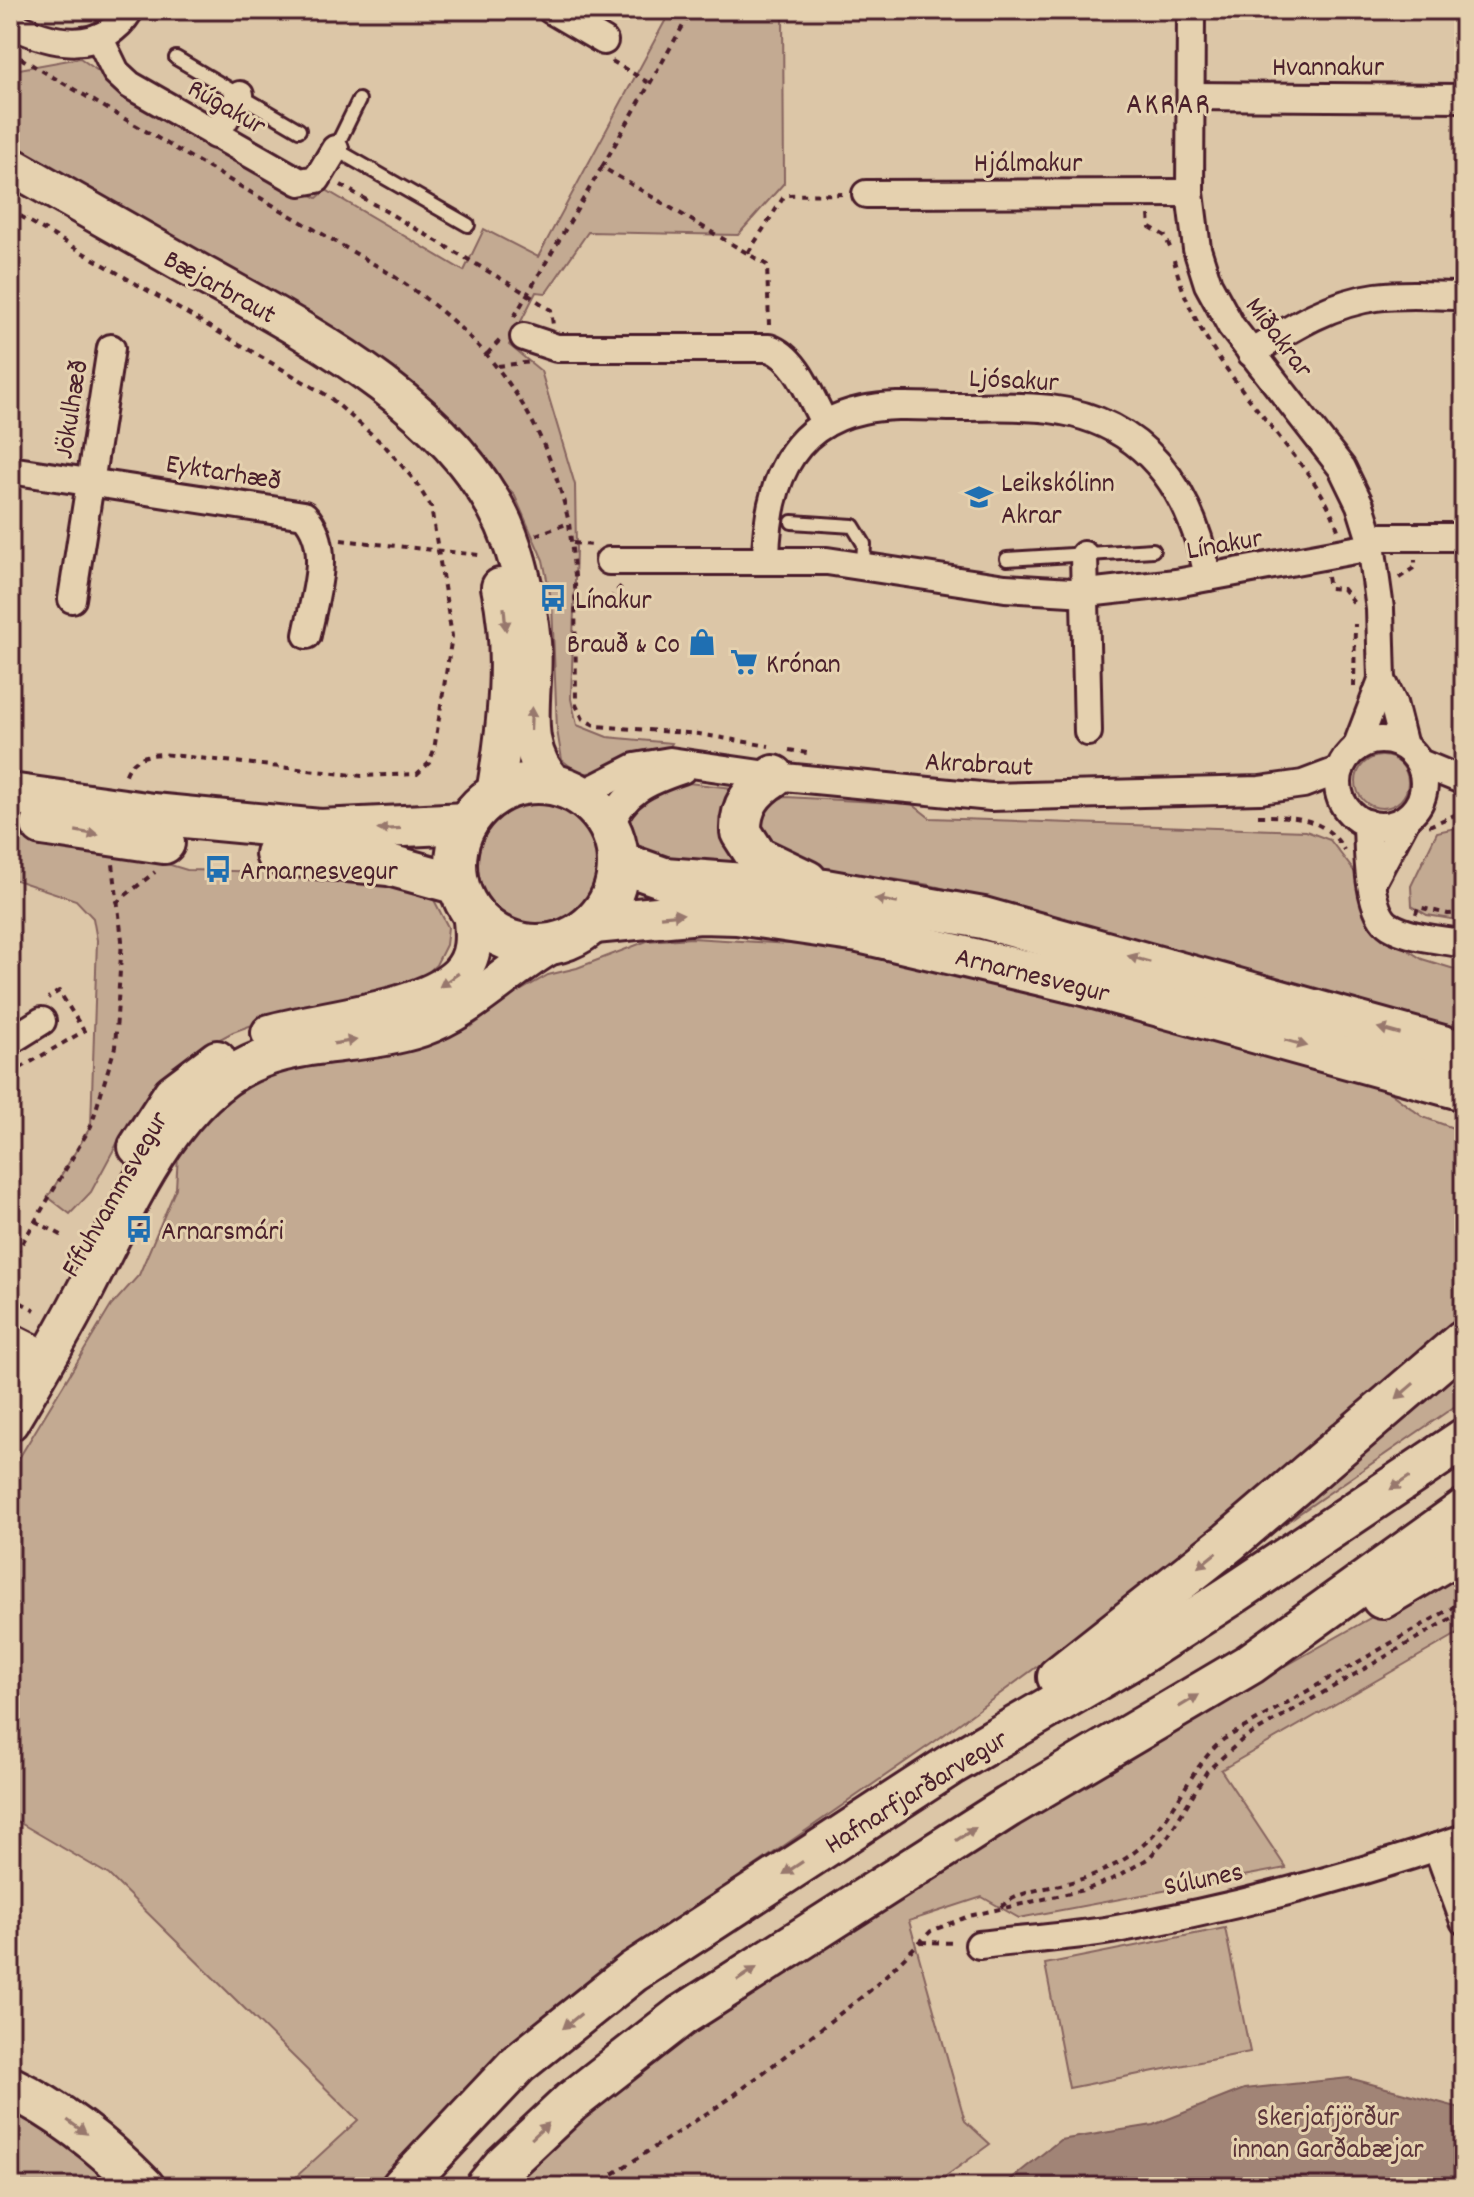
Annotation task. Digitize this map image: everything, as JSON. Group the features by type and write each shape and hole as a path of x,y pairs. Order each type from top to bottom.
{"main road":[{"name":"Bæjarbraut","path":"10,165 304,331 365,373 423,419 471,469 504,524 526,591 533,657 531,741 544,774 566,789"},
{"name":"Bæjarbraut","path":"423,419 475,513 503,599 505,699 495,794"},
{"path":"774,776 761,784 747,802 742,817 744,839 757,857 825,890"},
{"path":"464,898 456,853 467,823 495,794 514,786 566,789"},
{"name":"Arnarnesvegur","path":"566,789 595,807 614,844 664,878 825,890 1025,929 1464,1052"},
{"path":"10,794 153,814 320,830 467,823"},
{"name":"Arnarnesvegur","path":"10,819 98,835 389,865 464,898 487,928 507,940 529,945 553,944 575,937 594,923 700,913 737,914 859,932 1080,984 1464,1090"},
{"path":"594,923 608,905 616,884 614,844"},
{"name":"Fífuhvammsvegur","path":"10,1422 22,1363 151,1122 172,1093 223,1054 271,1032 398,1005 436,989 459,974 471,953 475,937 464,898"},
{"name":"Fífuhvammsvegur","path":"22,1363 163,1145 191,1111 221,1084 250,1064 302,1048 418,1029 452,1015 479,1000 506,975 553,944"},
{"path":"952,1764 1229,1542 1464,1340"},
{"name":"Hafnarfjarðarvegur","path":"402,2187 518,2064 633,1972 952,1764 1129,1661 1464,1439"},
{"path":"486,2187 504,2165 571,2102 681,2016 1008,1807 1250,1664 1464,1510"},
{"path":"1250,1664 1328,1629 1464,1549"},
{"path":"10,2087 72,2123 114,2156 144,2187"}],"street":[{"path":"10,23 52,41 99,37 120,26 130,10"},
{"path":"551,10 604,41"},
{"name":"Miðakrar","path":"1191,10 1190,193 1192,223 1208,284 1251,353 1342,468 1371,542 1380,609 1382,680 1356,748"},
{"name":"Rúgakur","path":"99,37 116,72 130,85 300,182 311,182 322,173"},
{"path":"215,135 240,95"},
{"name":"Hvannakur","path":"1191,96 1464,98"},
{"path":"322,173 335,149"},
{"name":"Hjálmakur","path":"866,194 1190,193"},
{"path":"1251,353 1310,319 1352,302 1397,296 1464,296"},
{"path":"513,330 557,348 769,348 781,352 790,363 825,424"},
{"name":"Jökulhæð","path":"72,599 111,348"},
{"name":"Ljósakur","path":"766,559 768,510 778,479 796,450 825,424 861,410 892,407 1050,409 1091,419 1128,437 1166,472 1192,516 1208,577"},
{"name":"Eyktarhæð","path":"10,470 304,515 319,537"},
{"path":"307,635 321,553 319,537"},
{"name":"Línakur","path":"609,561 766,559 863,564 1005,588 1087,593 1208,577 1371,542 1464,537"},
{"path":"1084,555 1088,732"},
{"name":"Miðakrar","path":"1382,680 1412,755"},
{"path":"1464,781 1380,740 1356,748 1340,770 1341,799 1356,818 1380,826 1415,818 1464,794"},
{"path":"1373,881 1415,818 1424,775 1412,755"},
{"name":"Akrabraut","path":"566,789 653,762 697,764 774,776 991,797 1260,790 1303,784 1340,770"},
{"path":"614,844 622,802 637,788 697,764"},
{"name":"Akrabraut","path":"1260,790 1320,800 1341,799"},
{"path":"1367,823 1376,912 1388,925 1464,944"},
{"path":"10,1041 42,1021"},
{"name":"Súlunes","path":"979,1945 1111,1930 1239,1903 1329,1881 1464,1838"},
{"path":"1437,1847 1464,1921"}],"lane":[{"path":"176,58 299,130"},
{"path":"359,100 335,149 468,225"},
{"path":"792,522 853,526 864,544 863,564"},
{"name":"Línakur","path":"1007,559 1153,550"}],"path":[{"path":"487,354 513,330 527,294 692,10"},
{"path":"604,41 611,61 650,84"},
{"path":"10,52 409,286 498,366 542,441 569,523 576,606 576,705 586,722 596,726 699,734 820,755"},
{"path":"602,167 748,253 770,271 769,348"},
{"path":"322,173 551,310 557,348 526,365 498,366"},
{"path":"748,253 785,195 866,194"},
{"path":"10,210 328,396 385,446 431,507 452,636 434,750 429,763 417,774 395,778 362,776 145,755 133,761 121,790"},
{"path":"531,537 569,523"},
{"path":"319,537 438,553 479,555"},
{"path":"576,606 604,606 646,559"},
{"path":"1415,818 1436,821 1464,811"},
{"path":"10,1264 91,1126 115,1047 122,953 113,859"},
{"path":"116,903 164,866"},
{"path":"1413,920 1418,907 1448,914 1464,913"},
{"path":"10,1074 84,1031"},
{"path":"34,1221 65,1237"},
{"path":"10,1297 35,1310"},
{"path":"999,1909 1013,1897 1079,1879 1122,1861 1153,1836 1168,1819 1198,1764 1224,1739 1464,1601"},
{"path":"593,2187 729,2099 872,1989 931,1931 999,1909 1088,1889 1149,1858 1169,1835 1207,1771 1243,1739 1464,1611"},
{"path":"999,1909 1010,1919"},
{"path":"921,1942 979,1945"}],"shaded area":[{"path":"671,10 783,10 784,183 738,235 588,232 546,293 536,292 509,345 541,371 575,485 571,699 577,725 607,737 672,743 668,750 637,754 596,772 580,774 562,760 557,730 552,603 543,560 514,494 431,411 10,154 10,68 14,70 80,58 152,110 317,198 326,190 464,271 484,229 538,257"},
{"path":"1382,756 1400,764 1408,782 1400,800 1382,808 1364,800 1356,782 1364,764"},
{"path":"688,783 741,789 740,862 735,868 642,855 627,836 626,815 654,788"},
{"path":"786,797 912,804 930,818 1306,831 1330,840 1357,875 1386,936 1422,959 1464,972 1464,1035 990,904 962,893 787,860 759,849 757,811 767,801"},
{"path":"538,803 561,808 581,821 594,841 599,864 594,887 581,907 561,920 538,925 515,920 495,907 482,887 477,864 482,841 495,821 515,808"},
{"path":"1464,826 1464,921 1427,915 1412,906 1411,886 1437,832"},
{"path":"10,828 118,849 187,870 278,872 402,883 422,889 433,898 448,927 446,945 436,965 421,979 387,994 271,1018 233,1032 196,1052 161,1081 128,1123 91,1192 70,1214 48,1197 91,1126 97,940 93,918 76,900 10,878"},
{"path":"692,938 838,947 1302,1060 1374,1081 1423,1117 1464,1132 1464,1312 1214,1537 934,1742 652,1937 385,2187 285,2187 358,2120 109,1875 10,1817 10,1473 111,1306 139,1275 176,1188 178,1155 232,1090 280,1062 426,1038 472,1026 513,995 548,975 577,968 647,941"},
{"path":"1464,1359 1464,1400 1207,1577"},
{"path":"1464,1565 1464,1630 1221,1770 1286,1868 1019,1918 982,1897 909,1921 965,2121 990,2144 931,2187 500,2187 590,2106 817,1947 1061,1793"},
{"path":"1225,1928 1250,2052 1069,2088 1045,1964"},
{"name":"Skerjafjörður innan Garðabæjar","path":"1349,2078 1464,2109 1464,2187 1001,2187 1060,2140 1153,2125 1244,2089"},
{"path":"10,2105 73,2148 115,2187 10,2187"}],"place":[{"name":"Leikskólinn Akrar","path":"979,497"},
{"name":"Línakur","path":"553,598"},
{"name":"Brauð & Co","path":"702,642"},
{"name":"Krónan","path":"744,662"},
{"name":"Arnarnesvegur","path":"218,869"},
{"name":"Arnarsmári","path":"139,1229"}],"district":[{"name":"AKRAR","path":"1169,103"}]}
